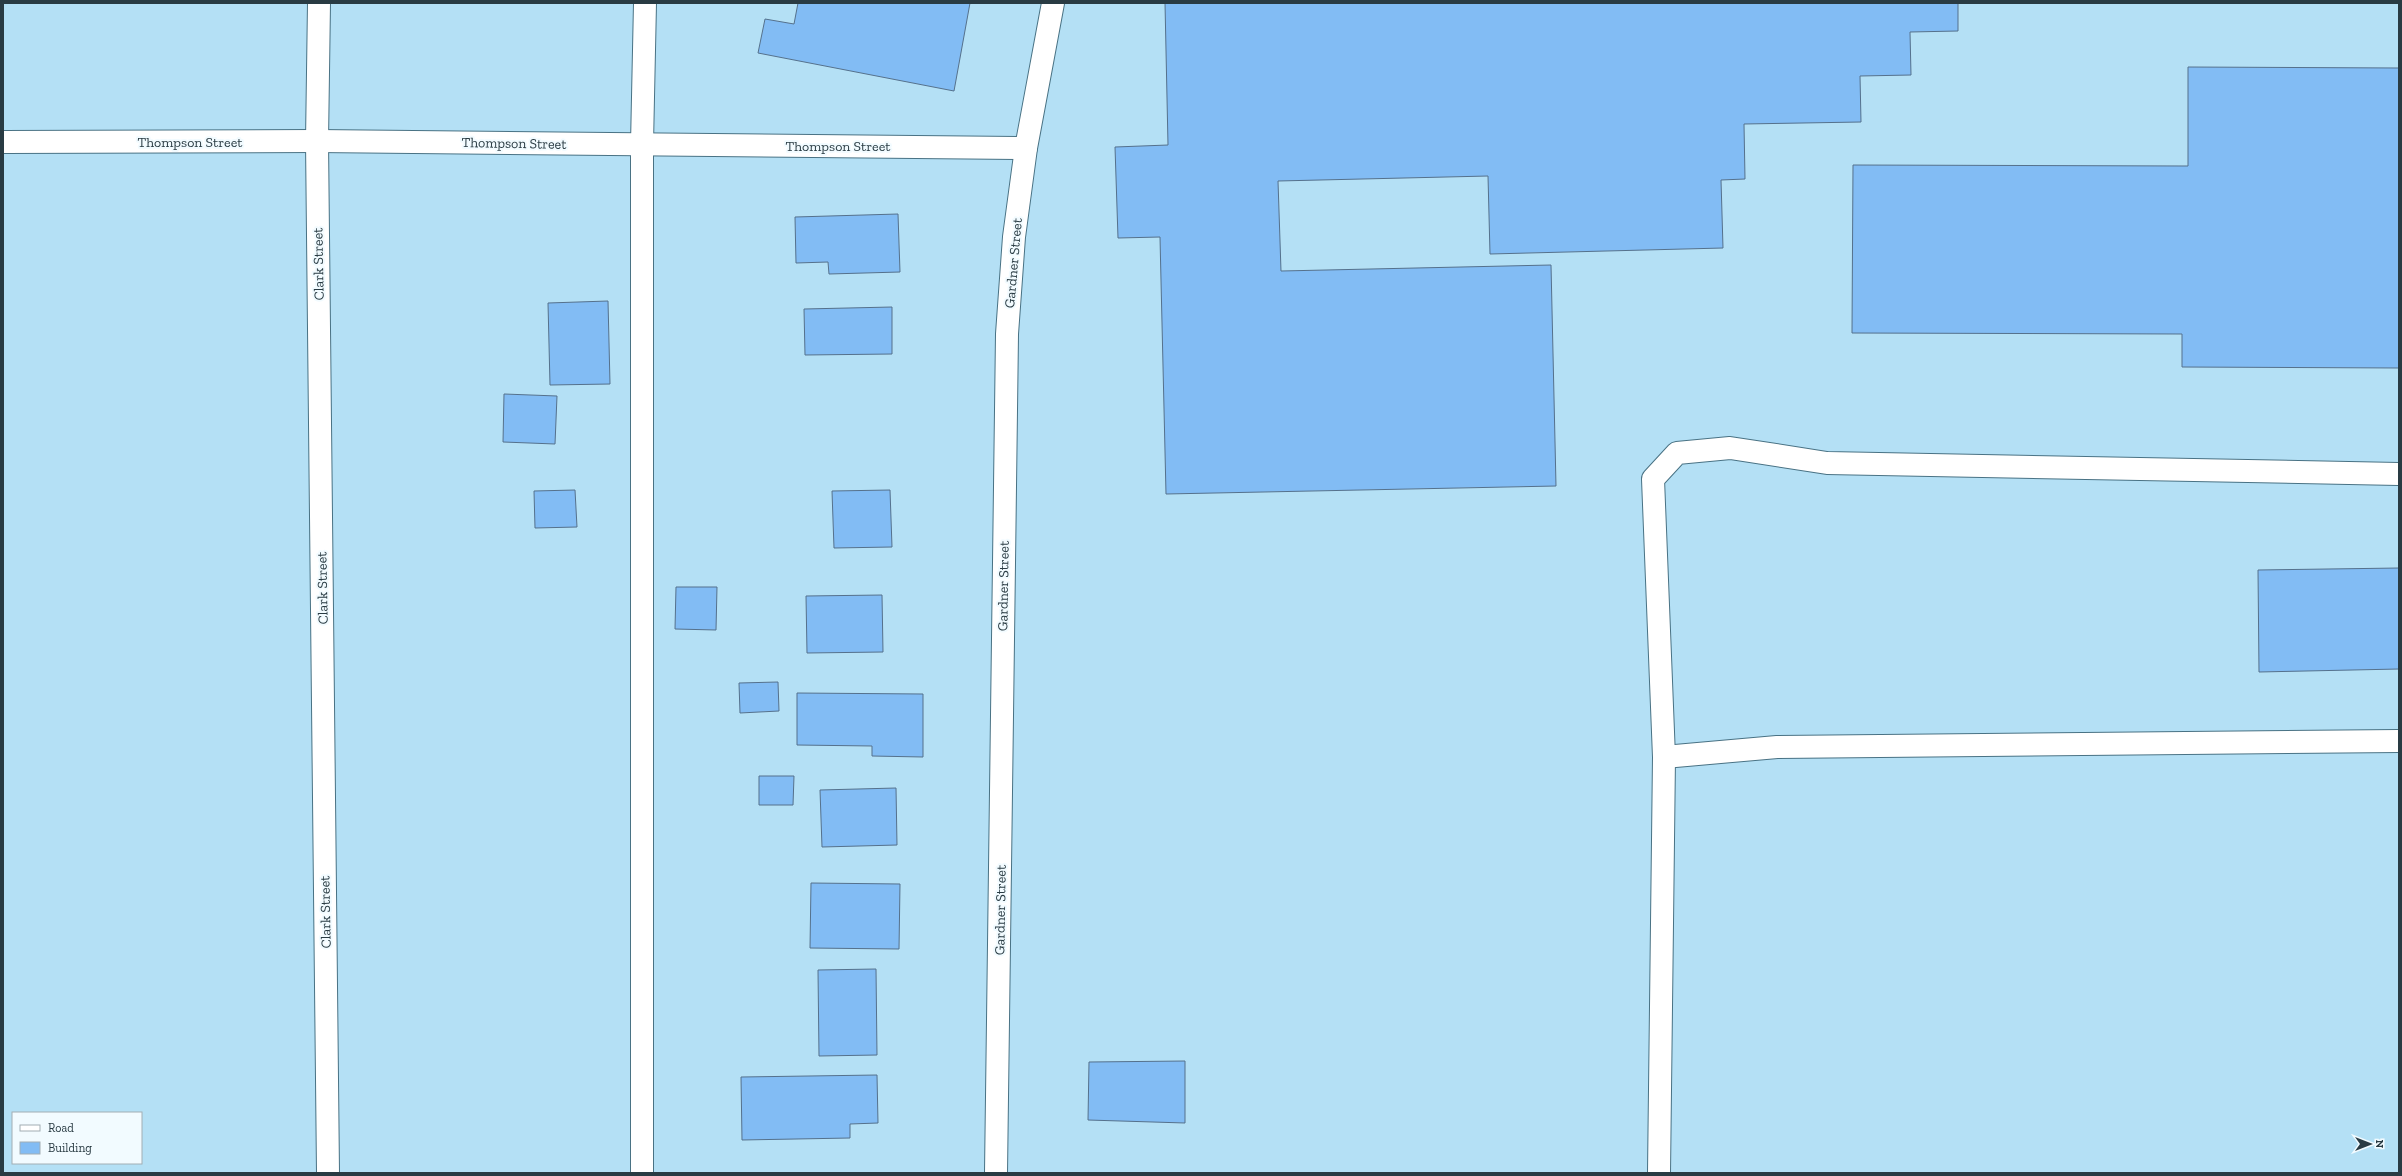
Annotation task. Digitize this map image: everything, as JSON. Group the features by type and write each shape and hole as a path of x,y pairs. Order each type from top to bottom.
{"street":[{"name":"Clark Street","path":"319,3 317,141 328,1173"},
{"path":"642,1173 642,144 645,3"},
{"name":"Gardner Street","path":"996,1173 1007,334 1014,237 1026,148 1053,3"},
{"name":"Thompson Street","path":"3,142 317,141 1026,148"},
{"path":"1659,1173 1664,758 1654,479 1677,453 1730,448 1827,463 2399,474"},
{"path":"1664,758 1777,747 2399,741"}],"building":[{"path":"798,3 970,3 954,91 758,53 765,19 794,24"},
{"path":"1165,3 1958,3 1958,31 1910,32 1911,75 1860,76 1861,122 1744,124 1745,179 1721,180 1723,248 1490,254 1488,176 1278,181 1281,271 1551,265 1556,486 1166,494 1160,237 1118,238 1115,147 1168,145"},
{"path":"2188,67 2399,68 2399,368 2182,367 2182,334 1852,333 1853,165 2188,166"},
{"path":"898,214 900,272 829,274 828,262 796,263 795,217"},
{"path":"608,301 610,384 550,385 548,303"},
{"path":"892,307 892,354 805,355 804,309"},
{"path":"504,394 557,396 555,444 503,442"},
{"path":"575,490 577,527 535,528 534,491"},
{"path":"890,490 892,547 834,548 832,491"},
{"path":"2399,568 2399,669 2259,672 2258,570"},
{"path":"676,587 717,587 716,630 675,629"},
{"path":"882,595 883,652 807,653 806,596"},
{"path":"778,682 779,711 740,713 739,683"},
{"path":"797,693 923,694 923,757 872,756 872,746 797,745"},
{"path":"759,776 794,776 793,805 759,805"},
{"path":"896,788 897,845 822,847 820,790"},
{"path":"811,883 900,884 899,949 810,948"},
{"path":"876,969 877,1055 819,1056 818,970"},
{"path":"1185,1061 1185,1123 1088,1120 1089,1062"},
{"path":"877,1075 878,1123 850,1124 850,1138 742,1140 741,1077"}]}
